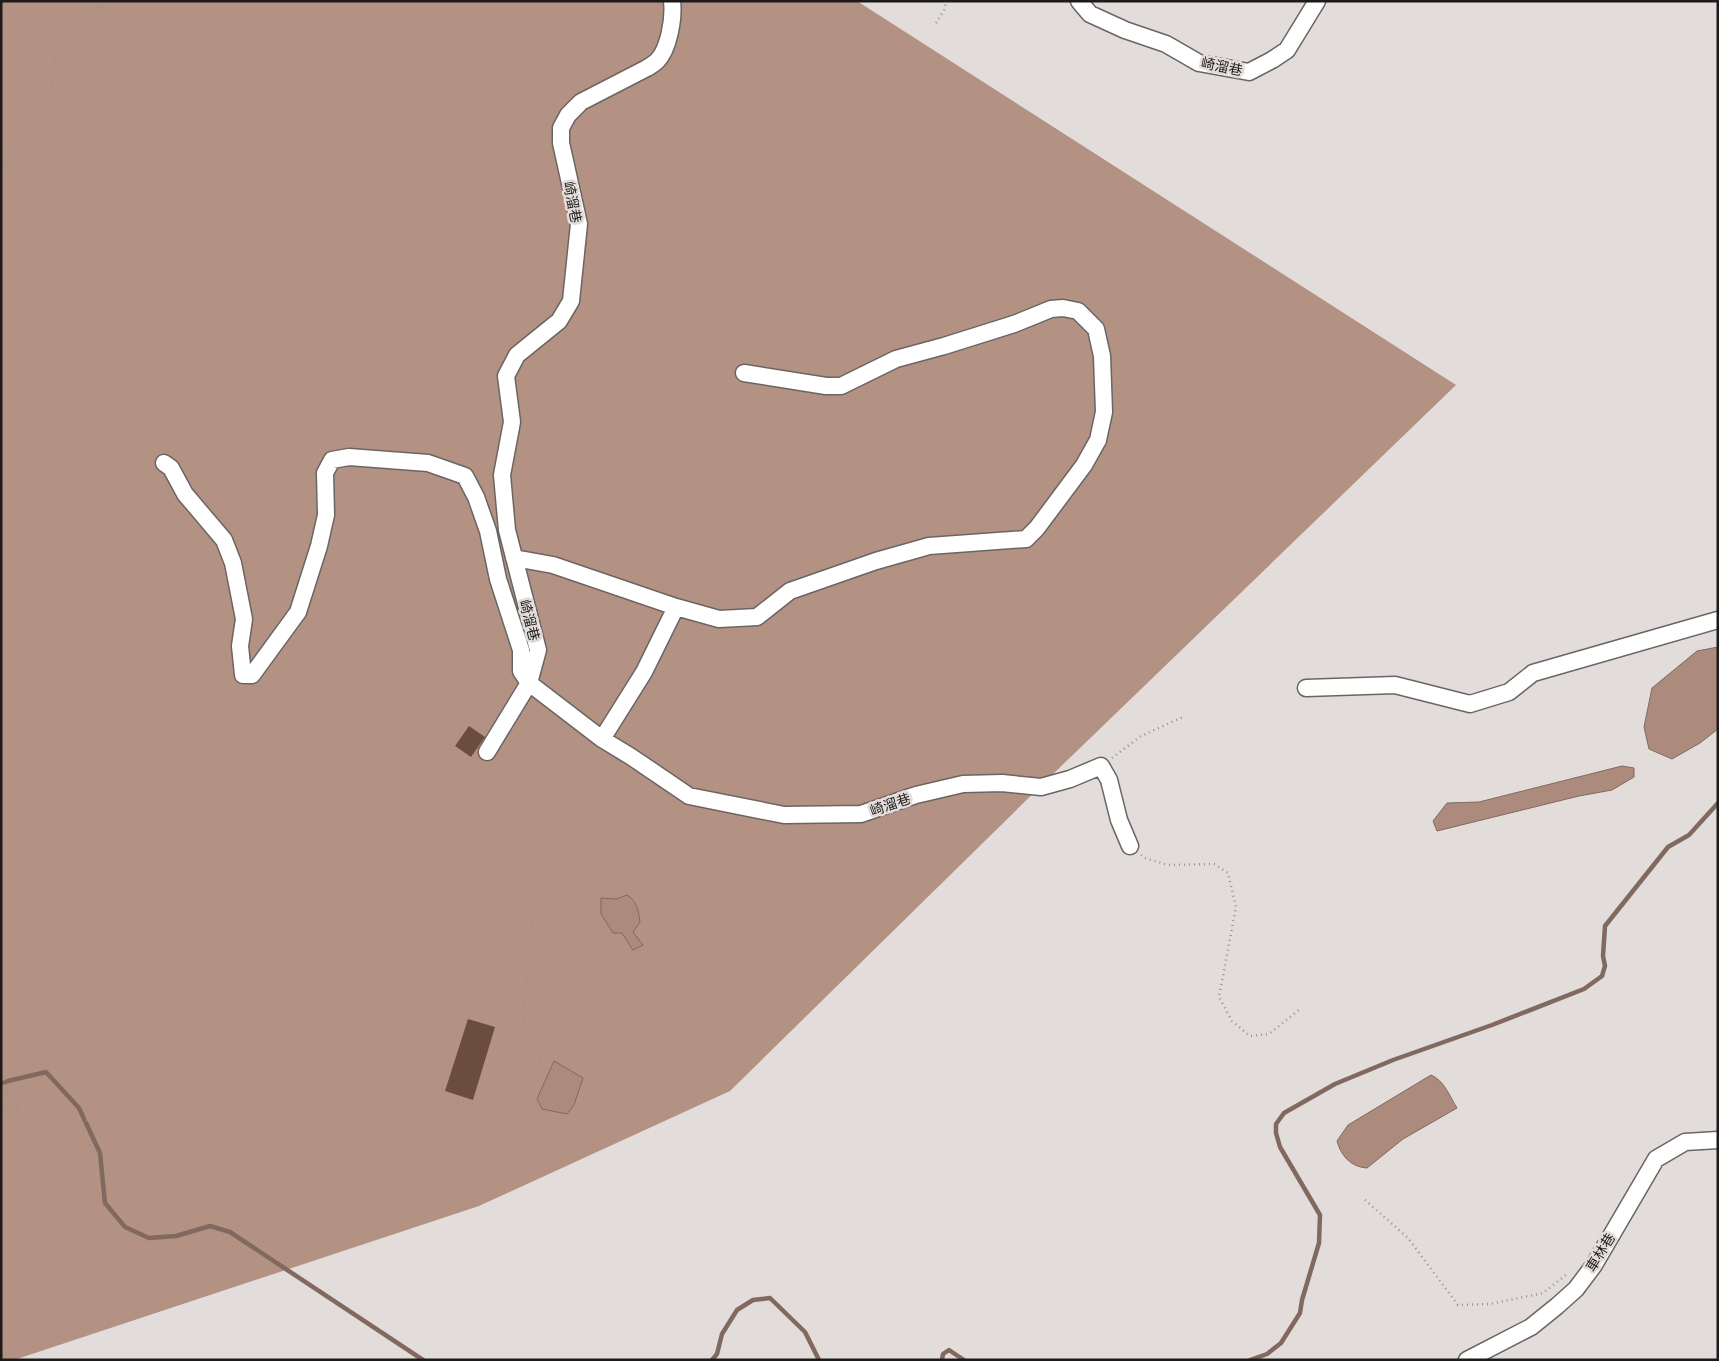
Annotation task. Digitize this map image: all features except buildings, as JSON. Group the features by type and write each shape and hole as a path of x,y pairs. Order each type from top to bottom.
{"street":[{"name":"崎溜巷","path":"672,1 673,12 666,49 657,62 581,102 568,115 561,128 561,143 579,224 576,267 571,300 558,322 517,355 506,376 512,422 502,475 508,530 538,650 529,682 602,739 689,796 784,815 862,814 916,795 963,784 1002,783 1041,787 1070,779 1101,766"},
{"name":"崎溜巷","path":"1079,1 1090,14 1125,30 1166,44 1199,63 1249,72 1287,50 1317,1"},
{"path":"514,558 553,565 719,620 757,617 790,591 876,561 928,546 1026,539 1084,465 1098,440 1104,412 1102,356 1096,330 1078,311 1063,308 1051,309 944,346 896,359 841,386 826,386 744,373"},
{"path":"164,462 171,468 185,494 224,540 233,563 244,619 240,646 243,675 252,675 298,612 319,546 326,515 325,473 332,460 348,457 428,463 465,476 476,497 488,531 498,579 521,650 521,671 529,682 487,752"},
{"path":"602,739 644,672 676,607"},
{"path":"1306,688 1395,685 1470,704 1509,692 1533,673 1718,620"},
{"path":"1101,766 1109,780 1120,820 1130,846"},
{"name":"車林巷","path":"1466,1360 1530,1327 1558,1306 1576,1289 1594,1265 1656,1159 1685,1142 1718,1140"}],"path":[{"path":"1,167 49,120 56,42 107,1"},
{"path":"936,23 946,9 946,1"},
{"path":"1101,766 1141,736 1183,717"},
{"path":"405,862 440,793 487,752"},
{"path":"1,1080 17,1110 55,1130 92,1119 112,1121 161,1108 204,1100 220,1090 236,1068 298,1104 330,1108 369,1080 521,1115 545,1044 523,1022 532,926 518,863 450,816 440,793"},
{"path":"1130,846 1145,858 1168,866 1214,864 1228,873 1236,907 1219,997 1232,1021 1250,1036 1268,1034 1300,1009"},
{"path":"1,1111 17,1110"},
{"path":"80,1122 95,1154"},
{"path":"1365,1200 1408,1238 1458,1305 1490,1304 1544,1292 1566,1275"}],"shaded area":[{"path":"1,1 857,1 1456,385 1051,776 730,1091 479,1206 14,1360 1,1360"},
{"path":"1718,647 1718,729 1700,743 1672,759 1649,749 1644,727 1652,688 1697,651"},
{"path":"1622,766 1634,768 1634,777 1612,790 1579,796 1437,831 1433,821 1447,803 1479,802"},
{"path":"627,895 637,907 640,922 633,932 643,945 633,950 622,933 613,933 601,914 601,898 616,899"},
{"path":"554,1061 583,1078 574,1105 567,1114 542,1109 537,1099"},
{"path":"1431,1075 1440,1081 1457,1108 1403,1139 1367,1168 1352,1163 1344,1156 1337,1141 1348,1125"}],"waterway":[{"path":"1250,1360 1267,1354 1281,1343 1300,1313 1319,1243 1320,1215 1280,1147 1276,1133 1276,1124 1284,1113 1335,1084 1393,1060 1492,1025 1584,989 1602,976 1605,966 1603,956 1605,926 1668,847 1689,835 1718,803"},
{"path":"1,1084 46,1072 79,1108 100,1153 105,1203 125,1227 149,1238 176,1236 210,1226 230,1232 423,1360"},
{"path":"712,1360 717,1354 722,1334 737,1310 753,1300 770,1298 805,1332 819,1360"},
{"path":"942,1360 943,1354 949,1350 964,1360"}]}
